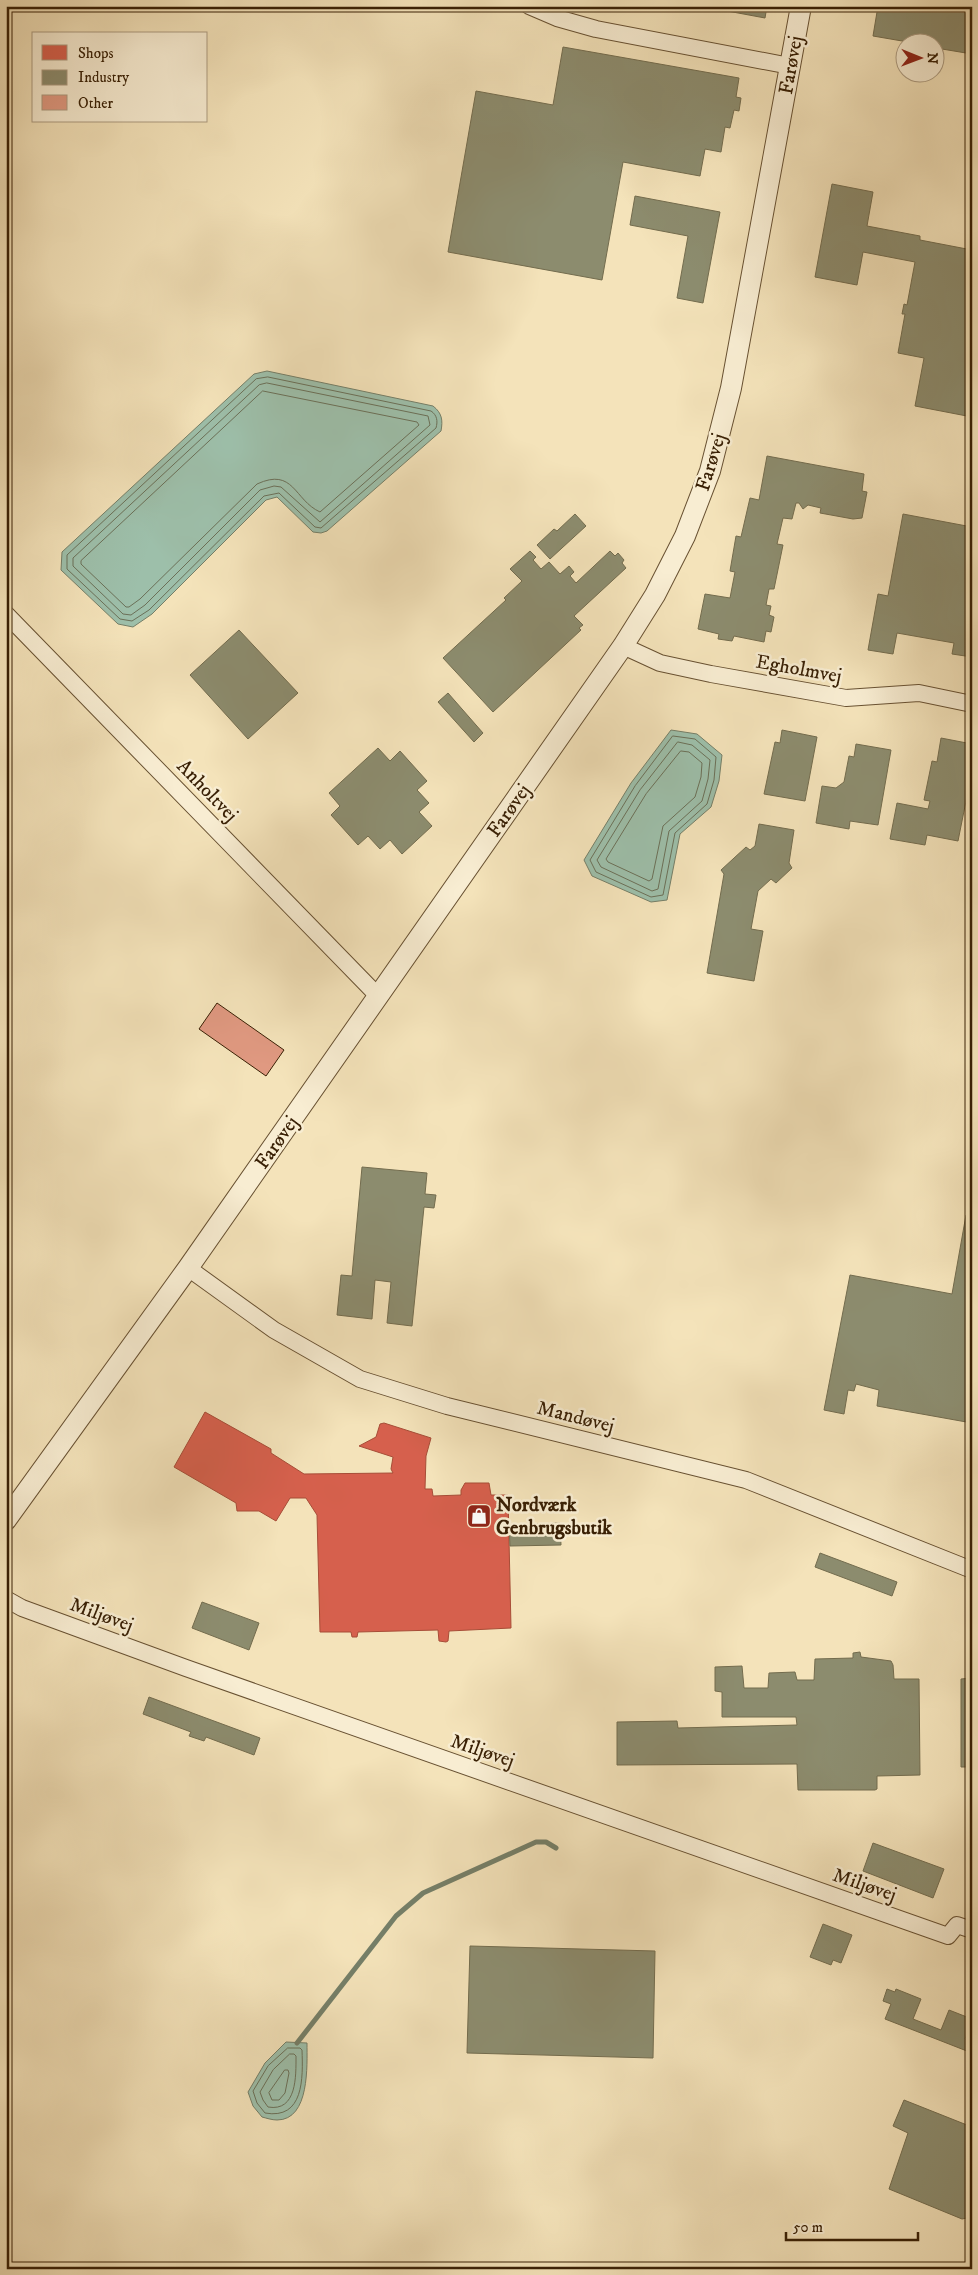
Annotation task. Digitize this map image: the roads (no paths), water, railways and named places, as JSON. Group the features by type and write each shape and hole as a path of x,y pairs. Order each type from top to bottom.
{"street":[{"path":"529,6 557,18 596,29 790,66"},
{"name":"Farøvej","path":"6,1520 188,1268 623,646 655,595 685,536 710,471 731,388 801,6"},
{"name":"Anholtvej","path":"6,614 378,996"},
{"name":"Egholmvej","path":"623,646 660,663 846,698 919,693 972,704"},
{"name":"Mandøvej","path":"188,1268 274,1330 360,1379 447,1406 746,1480 972,1570"},
{"name":"Miljøvej","path":"6,1599 22,1608 186,1668 948,1936 957,1924 972,1930"}],"water":[{"path":"267,371 433,406 441,417 441,431 327,531 321,533 313,532 277,497 266,500 152,614 133,627 118,624 61,570 62,552 254,374"},
{"path":"671,730 697,734 722,755 719,781 711,807 680,834 667,900 651,902 592,876 584,860 631,783"},
{"path":"286,2042 307,2043 306,2077 301,2101 296,2111 288,2118 277,2120 262,2117 253,2106 248,2092 265,2063"}],"waterway":[{"path":"297,2043 396,1916 423,1893 536,1842 546,1842 556,1848"}],"place":[{"name":"Nordværk Genbrugsbutik","path":"479,1516"}]}
